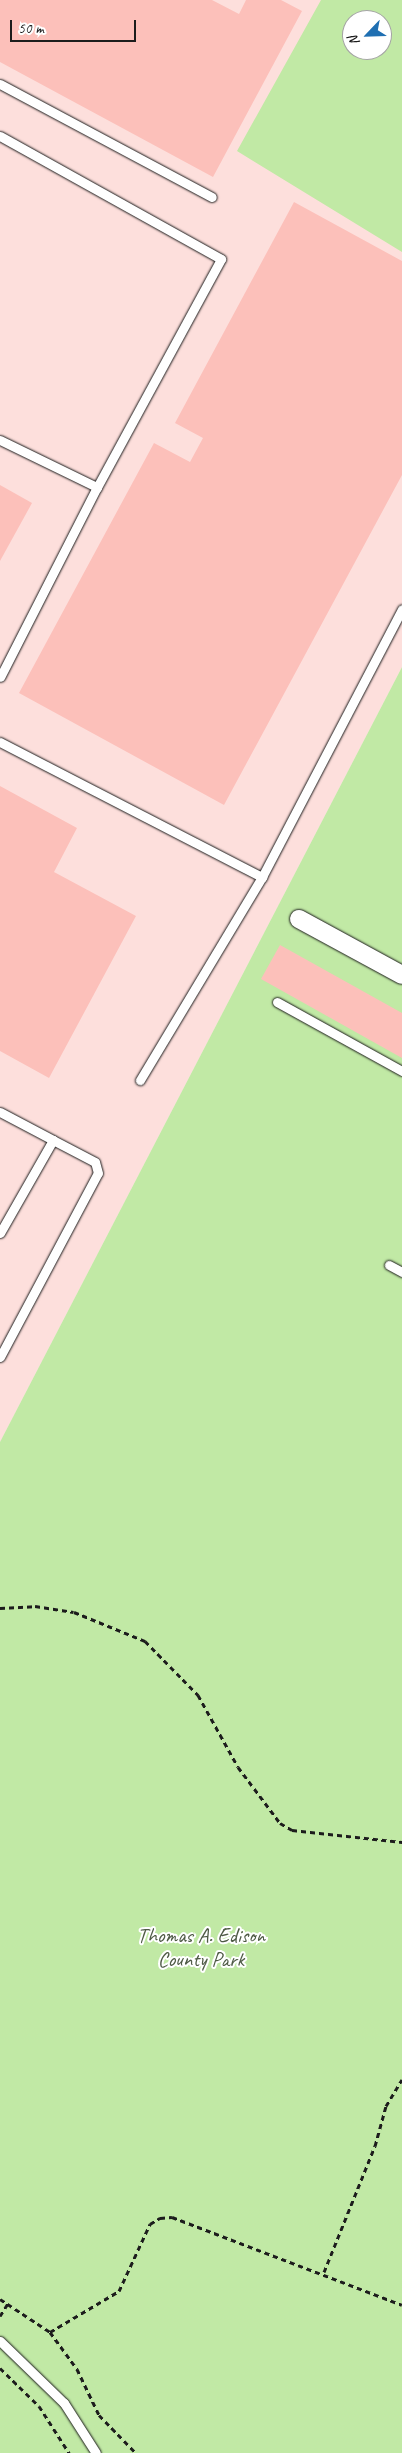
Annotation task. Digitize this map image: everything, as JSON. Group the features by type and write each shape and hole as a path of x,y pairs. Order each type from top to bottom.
{"street":[{"path":"299,919 402,975"}],"lane":[{"path":"0,84 212,197"},
{"path":"0,136 221,259 97,487 0,677"},
{"path":"0,440 97,487"},
{"path":"140,1080 262,877 402,609"},
{"path":"0,742 262,877"},
{"path":"277,1002 402,1070"},
{"path":"0,1112 95,1162 98,1173 0,1356"},
{"path":"0,1233 53,1140"},
{"path":"389,1265 402,1272"},
{"path":"0,2341 64,2403 96,2453"}],"path":[{"path":"0,1608 35,1606 74,1612 145,1641 198,1695 238,1767 280,1822 292,1830 402,1842"},
{"path":"324,2272 386,2106 402,2079"},
{"path":"50,2332 119,2291 150,2224 160,2218 172,2217 312,2272 324,2272 402,2305"},
{"path":"0,2299 50,2332 77,2369 99,2415 136,2453"},
{"path":"0,2316 8,2303"},
{"path":"0,2368 40,2406 69,2453"}],"shaded area":[{"path":"0,0 402,0 402,667 0,1442"}],"green space":[{"path":"321,0 402,0 402,252 237,151"},
{"name":"Thomas A. Edison County Park","path":"402,667 402,2453 0,2453 0,1442"}],"building":[{"path":"0,0 212,0 239,14 246,0 281,0 302,11 213,177 0,62"},
{"path":"294,202 402,261 402,475 224,805 19,693 154,443 190,462 203,438 175,423"},
{"path":"0,485 32,503 0,561"},
{"path":"0,786 77,828 54,872 136,916 49,1078 0,1051"},
{"path":"280,945 402,1013 402,1058 261,979"}]}
